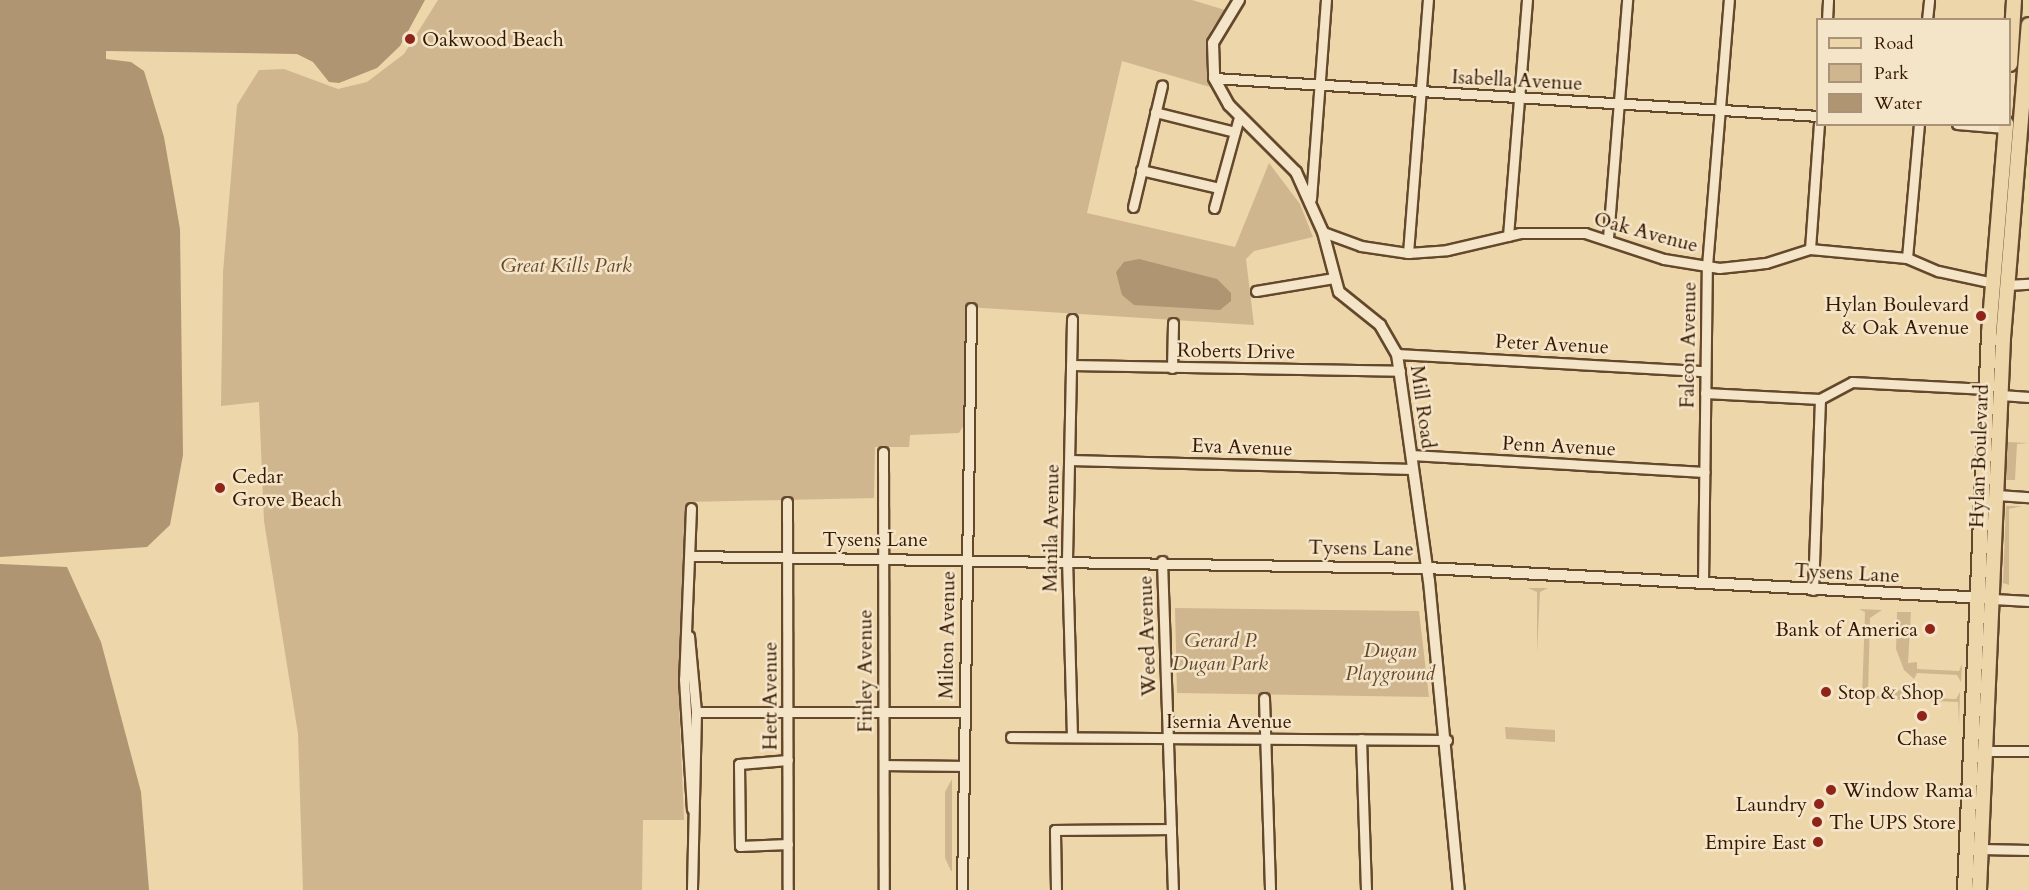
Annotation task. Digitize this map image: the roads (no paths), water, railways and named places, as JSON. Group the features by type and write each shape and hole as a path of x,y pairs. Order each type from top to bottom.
{"main road":[{"path":"2011,48 2014,0"},
{"name":"Hylan Boulevard","path":"1965,890 1976,598 1987,389 2015,128 2029,25"},
{"name":"Hylan Boulevard","path":"1979,890 2001,395 2000,284"}],"street":[{"path":"1214,78 1213,43 1239,0"},
{"path":"1311,199 1326,0"},
{"path":"1408,253 1428,0"},
{"path":"1508,236 1527,0"},
{"path":"1608,238 1627,0"},
{"name":"Falcon Avenue","path":"1703,583 1707,266 1729,0"},
{"path":"1827,18 1828,0"},
{"path":"1927,18 1929,0"},
{"name":"Isabella Avenue","path":"1214,78 1816,116"},
{"name":"Mill Road","path":"1214,78 1239,117 1296,172 1311,199 1323,231 1334,278 1345,300 1380,325 1397,354 1427,568 1447,740 1459,890"},
{"path":"1132,207 1162,85"},
{"path":"1155,112 1234,132"},
{"path":"1214,208 1239,117"},
{"path":"1810,249 1819,126"},
{"path":"1907,258 1919,126"},
{"path":"1986,126 2015,128"},
{"path":"1142,170 1219,188"},
{"name":"Oak Avenue","path":"1323,231 1361,246 1408,253 1508,236 1564,231 1608,238 1664,259 1707,266 1766,263 1810,249 1907,258 1947,274 2000,284 2029,284"},
{"path":"1256,291 1334,278"},
{"name":"Milton Avenue","path":"962,890 971,308"},
{"name":"Manila Avenue","path":"1072,319 1067,559 1072,738"},
{"path":"1172,368 1173,323"},
{"name":"Peter Avenue","path":"1397,354 1705,371"},
{"name":"Roberts Drive","path":"1071,365 1400,371"},
{"path":"1705,393 1820,399 1852,382 1987,389"},
{"path":"2001,395 2029,397"},
{"path":"1813,590 1820,399"},
{"name":"Finley Avenue","path":"883,452 884,890"},
{"name":"Penn Avenue","path":"1411,455 1705,472"},
{"name":"Eva Avenue","path":"1070,460 1413,469"},
{"path":"1997,495 2029,497"},
{"name":"Hett Avenue","path":"787,502 788,890"},
{"path":"691,508 690,636 696,712 692,890"},
{"name":"Tysens Lane","path":"692,556 1067,559 1427,568 2029,601"},
{"name":"Weed Avenue","path":"1162,561 1173,890"},
{"path":"690,636 684,679 693,809"},
{"path":"1264,698 1270,890"},
{"path":"696,712 964,712"},
{"name":"Isernia Avenue","path":"1011,736 1447,740"},
{"path":"1361,739 1366,890"},
{"path":"1985,751 2029,751"},
{"path":"788,760 739,764 740,846 788,844"},
{"path":"884,765 964,766"},
{"path":"1056,890 1055,830 1171,829"},
{"path":"1981,849 2029,850"}],"water":[{"path":"0,0 425,0 400,46 377,68 339,83 329,82 313,62 297,54 106,51 106,59 131,62 144,71 164,137 180,229 183,455 170,525 147,547 0,557"},
{"path":"1139,259 1217,279 1231,293 1231,301 1220,310 1134,305 1122,295 1116,272 1124,262"},
{"path":"0,564 67,567 101,642 141,792 149,890 0,890"}],"place":[{"name":"Oakwood Beach","path":"410,39"},
{"name":"Hylan Boulevard & Oak Avenue","path":"1981,316"},
{"name":"Cedar Grove Beach","path":"220,488"},
{"name":"Bank of America","path":"1930,629"},
{"name":"Stop & Shop","path":"1826,692"},
{"name":"Chase","path":"1922,716"},
{"name":"Window Rama","path":"1831,790"},
{"name":"Laundry","path":"1819,804"},
{"name":"The UPS Store","path":"1817,822"},
{"name":"Empire East","path":"1818,842"}],"park label":[{"name":"Great Kills Park","path":"566,265"},
{"name":"Gerard P. Dugan Park","path":"1220,652"},
{"name":"Dugan Playground","path":"1390,662"}]}
